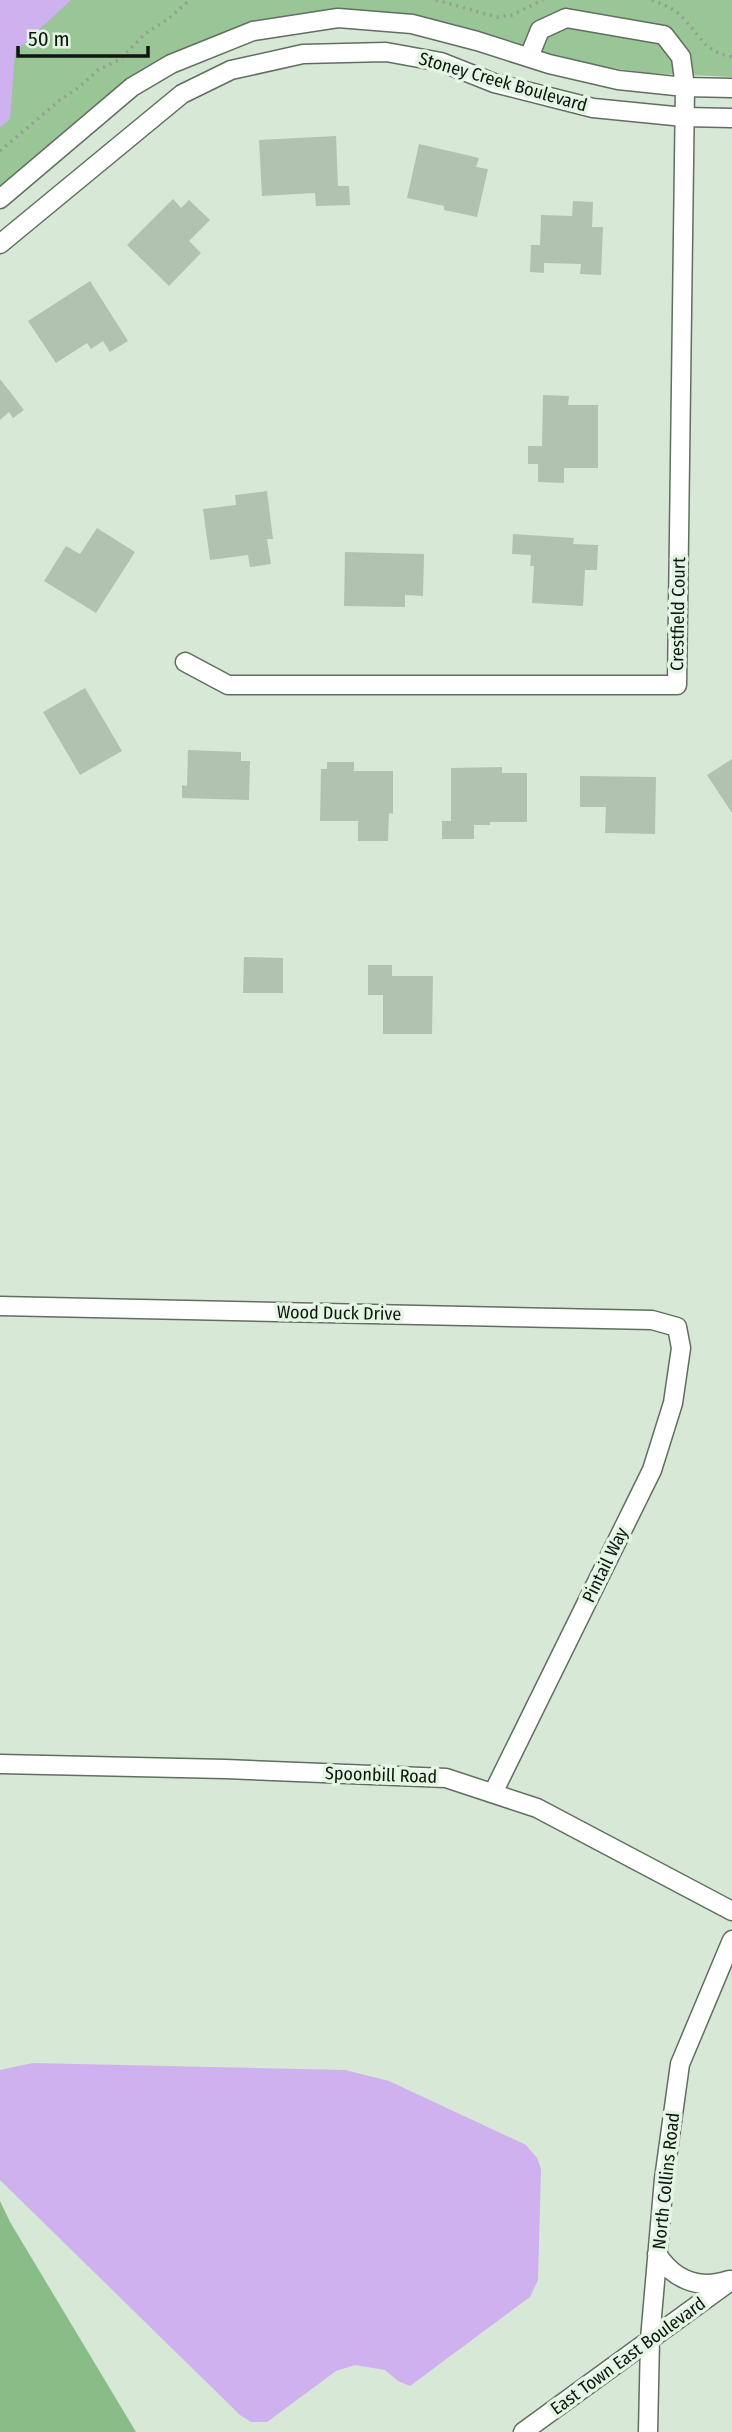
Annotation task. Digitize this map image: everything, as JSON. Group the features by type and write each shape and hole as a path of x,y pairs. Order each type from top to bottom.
{"street":[{"name":"Stoney Creek Boulevard","path":"0,199 132,88 171,64 253,31 338,18 412,24 618,80 685,87 732,88"},
{"name":"Crestfield Court","path":"185,662 228,685 677,685 685,87 681,57 664,35 566,18 540,30 529,57"},
{"name":"Stoney Creek Boulevard","path":"0,244 181,93 231,70 303,54 386,52 441,62 494,83 593,108 684,117 732,118"},
{"name":"Wood Duck Drive","path":"0,1306 652,1320 677,1327"},
{"name":"Pintail Way","path":"493,1793 652,1470 673,1403 681,1348 677,1327"},
{"name":"Spoonbill Road","path":"0,1764 446,1778 537,1808 732,1911"},
{"name":"North Collins Road","path":"648,2432 650,2339 657,2254 680,2064 732,1940"},
{"path":"657,2254 670,2271 688,2281 709,2284 732,2279"},
{"name":"East Town East Boulevard","path":"523,2432 732,2279"}],"path":[{"path":"0,151 60,100 98,70 118,60 146,33 190,0"},
{"path":"436,0 497,16 512,15 543,0"},
{"path":"652,0 670,7 684,18 713,52 732,57"}],"green space":[{"path":"0,0 732,0 732,77 648,73 555,60 338,11 166,60 0,191"},
{"path":"0,2201 10,2222 136,2432 0,2432"}],"shaded area":[{"path":"0,0 71,0 15,52 10,119 0,127"},
{"path":"33,2063 345,2070 389,2081 526,2145 537,2158 541,2169 538,2280 530,2297 410,2386 398,2381 385,2370 355,2365 336,2371 267,2422 251,2422 240,2415 0,2180 0,2070"}],"building":[{"path":"336,136 338,186 349,186 350,205 316,206 315,193 262,196 259,140"},
{"path":"419,144 479,158 476,167 488,169 477,217 407,198"},
{"path":"173,199 181,208 189,200 210,220 189,241 201,253 169,286 127,245"},
{"path":"573,201 593,202 592,227 603,227 601,275 580,274 581,264 544,263 544,273 530,272 531,245 540,245 541,215 572,216"},
{"path":"90,281 128,341 110,352 103,341 91,349 87,343 56,363 28,321"},
{"path":"0,379 24,410 13,418 9,412 0,420"},
{"path":"543,395 569,396 568,405 598,405 598,468 564,468 564,483 538,482 538,464 528,464 528,446 542,446"},
{"path":"267,491 273,539 267,539 271,564 250,567 248,555 210,560 203,509 236,505 235,495"},
{"path":"97,528 135,552 96,613 44,581 66,546 80,554"},
{"path":"513,534 574,538 573,544 598,545 597,570 585,570 583,606 532,603 534,566 530,566 531,555 512,554"},
{"path":"345,552 424,554 423,596 405,595 405,607 344,606"},
{"path":"85,688 122,751 80,775 43,712"},
{"path":"188,750 241,752 241,761 250,761 249,800 182,798 182,785 187,786"},
{"path":"732,759 732,813 707,775"},
{"path":"327,762 354,762 354,771 393,771 393,814 389,813 388,841 358,841 358,821 320,821 321,769 327,769"},
{"path":"502,767 502,773 527,773 527,822 474,825 474,839 442,839 442,821 451,821 451,768"},
{"path":"580,776 656,777 655,834 605,833 606,807 580,807"},
{"path":"244,957 283,958 283,993 243,993"},
{"path":"368,965 392,965 392,976 433,976 432,1034 383,1034 383,995 368,995"}]}
